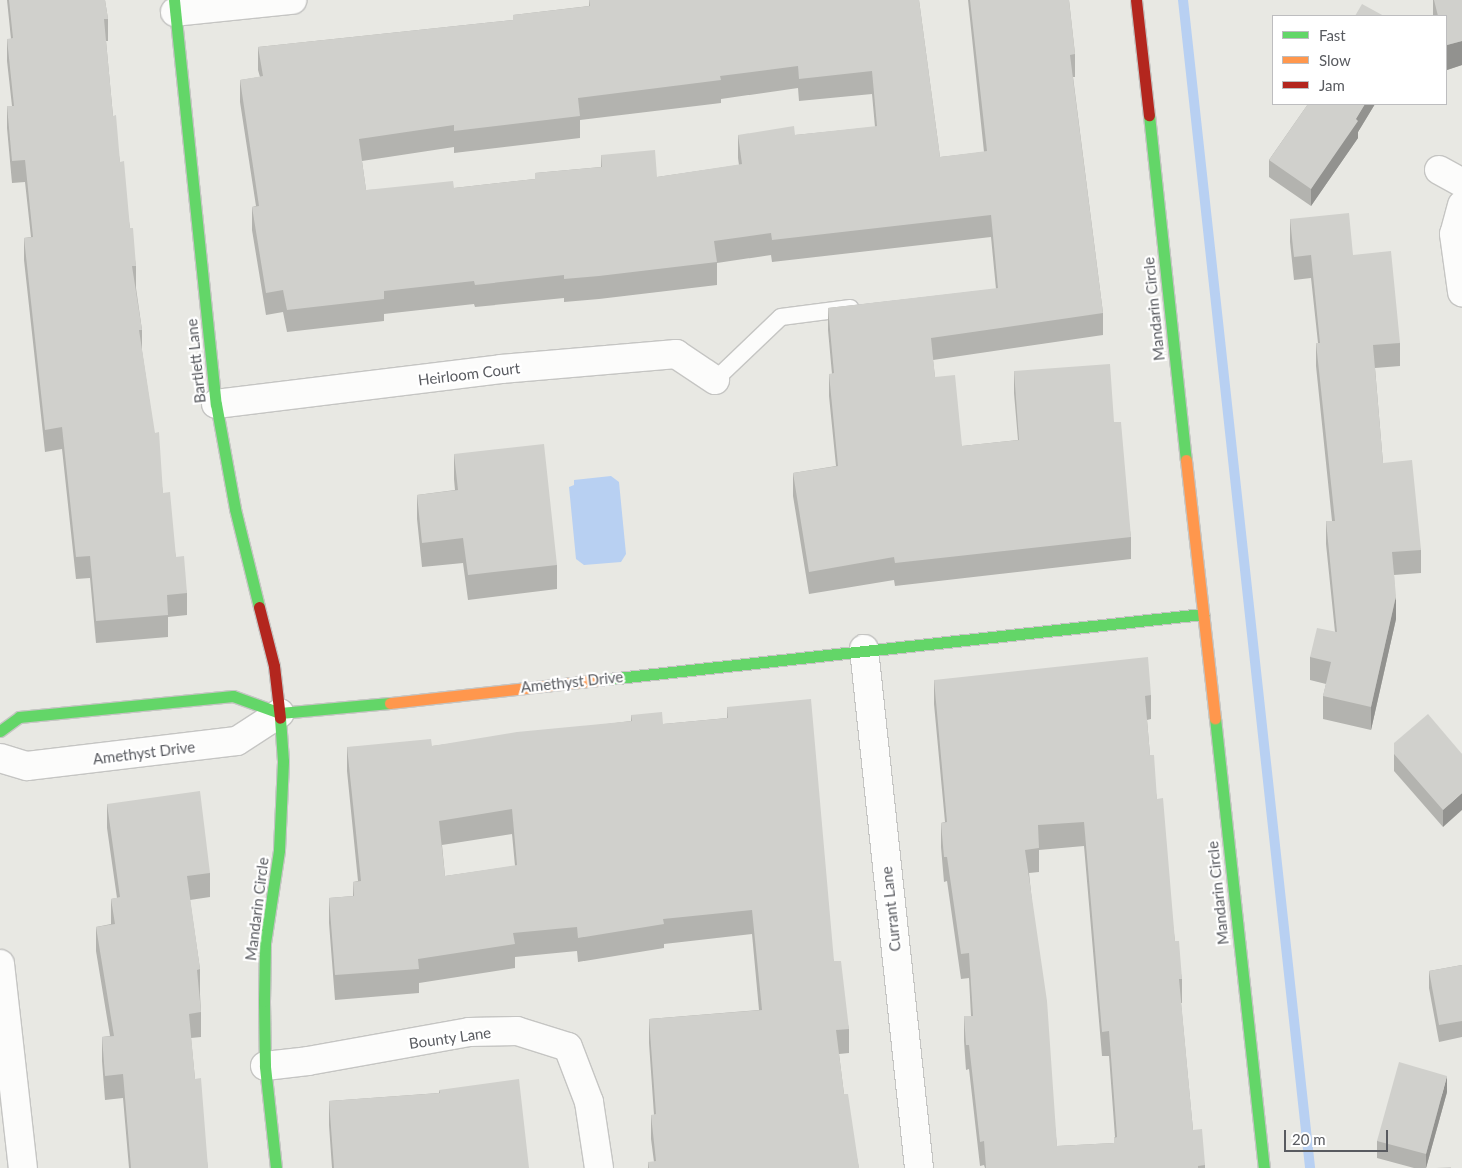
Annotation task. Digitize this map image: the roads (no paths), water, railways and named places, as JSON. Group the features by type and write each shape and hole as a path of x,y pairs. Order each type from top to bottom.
{"street":[{"path":"175,6 292,0"},
{"name":"Mandarin Circle","path":"1136,0 1264,1168"},
{"name":"Bartlett Lane","path":"175,6 216,404 235,509 274,666 280,713"},
{"path":"1439,170 1462,183"},
{"path":"1462,205 1454,234 1462,292"},
{"name":"Heirloom Court","path":"216,404 501,370 676,354 715,380"},
{"path":"864,649 1203,614"},
{"name":"Amethyst Drive","path":"0,731 18,717 233,696 280,713 864,649"},
{"name":"Currant Lane","path":"864,649 919,1168"},
{"name":"Mandarin Circle","path":"276,1168 265,1066 265,943 279,850 283,761 280,713"},
{"name":"Amethyst Drive","path":"0,758 27,766 237,741 280,713"},
{"path":"0,964 23,1168"},
{"name":"Bounty Lane","path":"265,1066 308,1061 469,1032 517,1031 568,1047 589,1102 599,1168"}],"lane":[{"path":"715,380 781,317 869,305"}],"water":[{"path":"611,476 619,482 626,554 621,562 584,565 576,559 569,487 574,485 574,480"}],"waterway":[{"path":"1183,0 1310,1168"}]}
